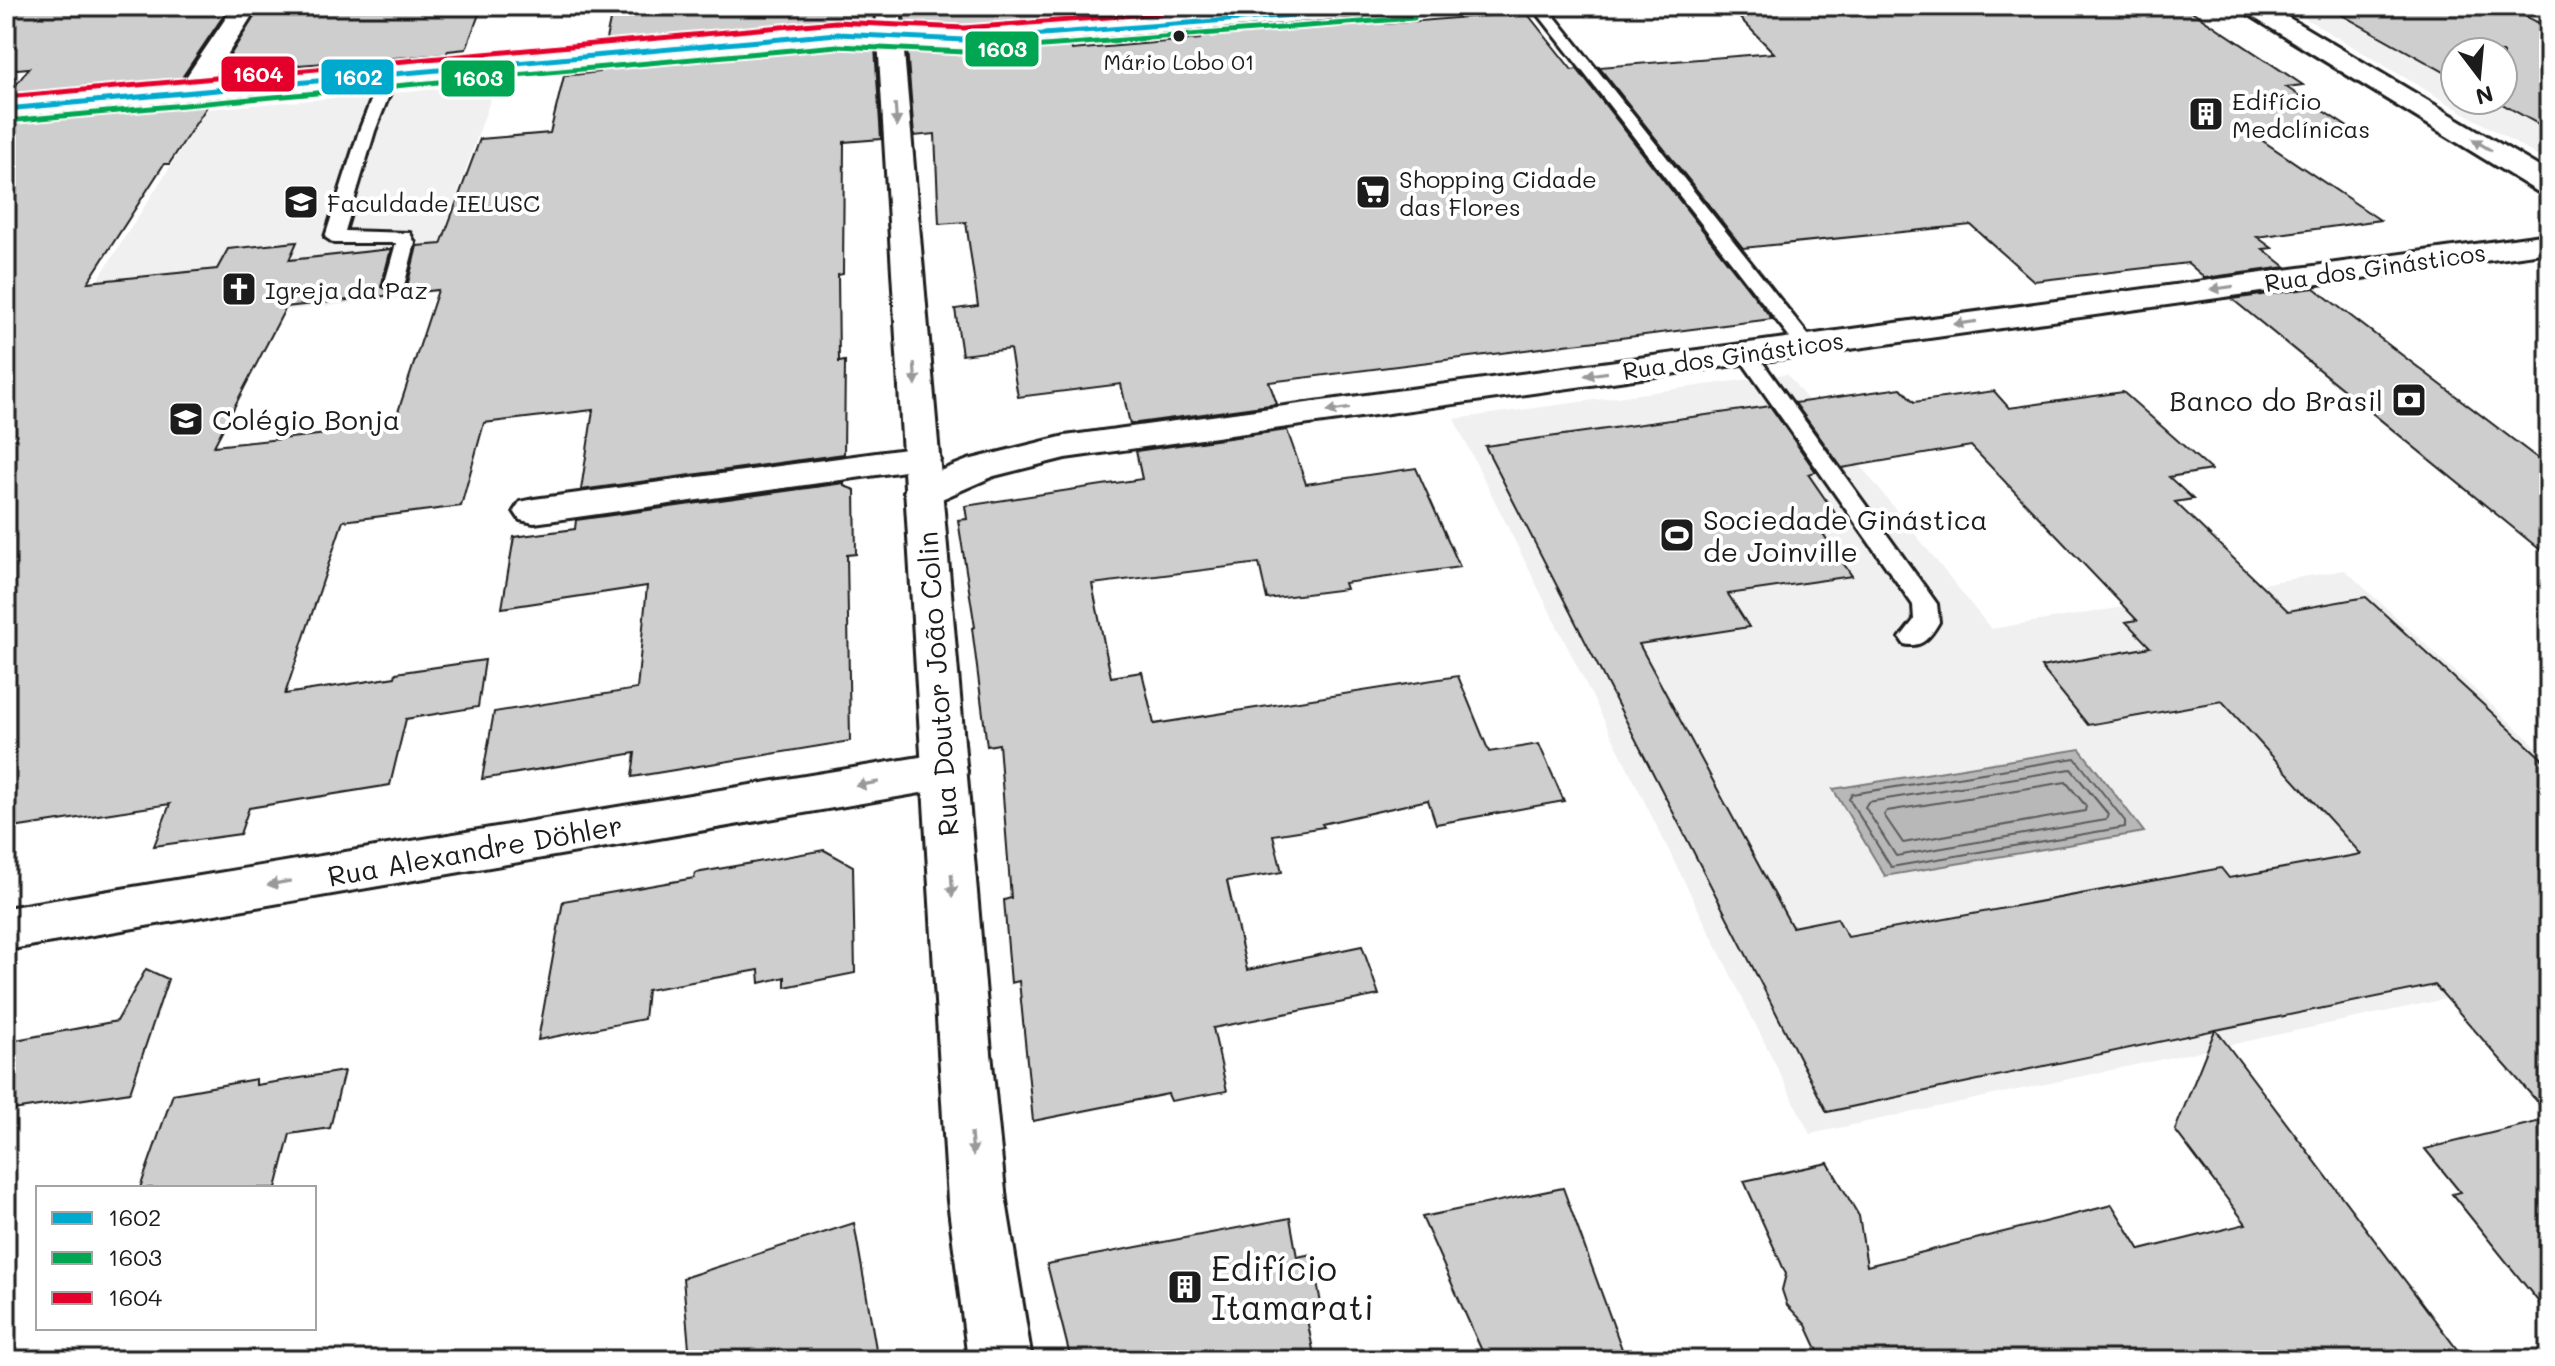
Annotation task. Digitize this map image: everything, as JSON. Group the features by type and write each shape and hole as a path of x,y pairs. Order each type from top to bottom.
{"main road":[{"path":"190,92 246,6"},
{"path":"6,109 837,34 889,22 964,40 1413,6"},
{"path":"2252,6 2549,186"},
{"name":"Rua Doutor João Colin","path":"889,22 977,1201 1000,1360"},
{"name":"Rua dos Ginásticos","path":"534,511 922,476 981,468 1065,447 2549,243"},
{"name":"Rua Alexandre Döhler","path":"6,929 944,771"}],"lane":[{"path":"1543,11 1806,345"},
{"path":"389,75 367,131 334,237 403,237 406,243 394,286"},
{"path":"1746,353 1925,604 1927,622 1913,638"}],"shaded area":[{"path":"2284,6 2549,6 2549,163 2470,116 2519,116 2519,36 2439,36 2439,98"},
{"name":"Faculdade IELUSC","path":"496,84 421,296 63,334 207,109"},
{"name":"Sociedade Ginástica de Joinville","path":"1787,374 1991,629 2345,570 2549,758 2549,977 1810,1134 1454,419"}],"water":[{"path":"2080,749 2144,832 1885,876 1833,789"}],"building":[{"path":"6,6 230,6 179,82 6,98 29,68 6,70"},
{"path":"261,6 482,6 466,49 448,51 446,54 232,70 226,78 215,79"},
{"path":"613,6 873,6 874,25 837,23 605,44"},
{"path":"903,6 1064,6 1067,21 964,29 905,26"},
{"path":"1728,6 1839,6 1843,11 1907,6 2184,6 2303,85 2286,87 2346,126 2254,135 2380,220 2257,237 2272,248 2263,249 2286,267 2205,278 2188,263 2034,281 1971,225 1743,248 1599,67 1774,53"},
{"path":"2326,6 2505,6 2549,28 2549,130 2519,113 2519,36 2439,36 2439,69"},
{"name":"Shopping Cidade das Flores","path":"1526,12 1572,70 1577,69 1772,319 1269,382 1277,404 1130,424 1121,384 1018,397 1010,349 962,355 955,309 978,306 966,222 939,224 935,134 914,136 907,48 964,51 1071,43 1072,50 1200,39 1198,33 1386,18 1386,24"},
{"path":"837,45 875,47 881,139 844,142 843,274 838,275 839,362 845,361 844,454 581,490 593,410 484,423 461,506 343,521 285,694 485,660 478,707 406,719 390,785 249,808 240,834 154,846 170,804 6,829 6,120 210,102 169,164 164,164 88,282 217,269 228,249 297,242 289,260 391,249 381,287 396,295 407,287 417,246 441,244 480,139 550,133 564,76 599,72 600,66","holes":["438,290 393,427 214,446 286,307"]},
{"name":"Banco do Brasil","path":"2314,288 2549,467 2549,557 2232,299"},
{"path":"1901,388 1914,402 1994,391 2009,408 2123,392 2211,470 2169,477 2193,499 2175,502 2288,611 2366,597 2549,765 2549,1115 2435,985 2216,1030 2465,1360 1822,1360 1806,1325 1787,1305 1782,1290 1786,1274 1744,1181 1828,1163 1859,1216 1867,1266 2112,1205 2140,1250 2246,1224 2175,1130 2215,1030 1827,1112 1485,446 1770,406 1816,472 1808,474 1839,519 1815,522 1852,576 1728,594 1749,627 1639,644 1792,927 1837,918 1848,937 2221,868 2229,878 2361,854 2222,701 2088,725 2041,667 2150,647 2126,622 2137,620 1971,446 1842,468 1795,403"},
{"path":"1287,430 1306,484 1416,468 1460,567 1344,583 1346,589 1267,599 1259,563 1092,584 1111,677 1142,672 1154,724 1458,676 1489,752 1539,744 1564,801 1436,824 1428,800 1322,824 1324,827 1273,835 1282,872 1227,881 1247,970 1362,946 1379,995 1213,1028 1227,1091 1171,1101 1168,1094 1033,1121 1019,981 1011,983 1004,900 1011,898 999,744 987,746 972,628 975,627 958,520 967,519 965,506 1142,479 1136,451"},
{"path":"844,483 844,486 855,490 856,554 847,555 850,741 632,777 635,753 482,779 494,712 637,689 647,586 502,608 514,537 575,529 576,520"},
{"path":"824,850 853,866 855,973 785,987 785,977 760,983 759,970 647,990 644,1019 538,1040 563,901 694,878 696,873"},
{"path":"146,969 168,979 130,1092 6,1111 6,1065 16,1040 117,1021"},
{"path":"344,1071 330,1128 290,1134 277,1186 141,1186 173,1094 256,1079 256,1085"},
{"path":"2549,1119 2549,1315 2452,1194 2460,1192 2425,1149"},
{"path":"1563,1188 1626,1360 1486,1360 1422,1217"},
{"name":"Edifício Itamarati","path":"1290,1218 1297,1257 1312,1254 1322,1309 1306,1314 1315,1360 1071,1360 1047,1264"},
{"path":"854,1223 878,1360 690,1360 683,1278"}],"transit line":[{"name":"1604","path":"6,97 836,22 964,28 1254,6"},
{"name":"1602","path":"6,109 837,34 964,40 1413,6"},
{"name":"1603","path":"7,121 837,46 965,52 1414,18"}],"place":[{"name":"Mário Lobo 01","path":"1179,36"},
{"name":"Edifício Medclínicas","path":"2206,114"},
{"name":"Shopping Cidade das Flores","path":"1373,192"},
{"name":"Faculdade IELUSC","path":"301,202"},
{"name":"Igreja da Paz","path":"239,289"},
{"name":"Banco do Brasil","path":"2409,400"},
{"name":"Colégio Bonja","path":"186,419"},
{"name":"Sociedade Ginástica de Joinville","path":"1677,535"},
{"name":"Edifício Itamarati","path":"1185,1287"}]}
